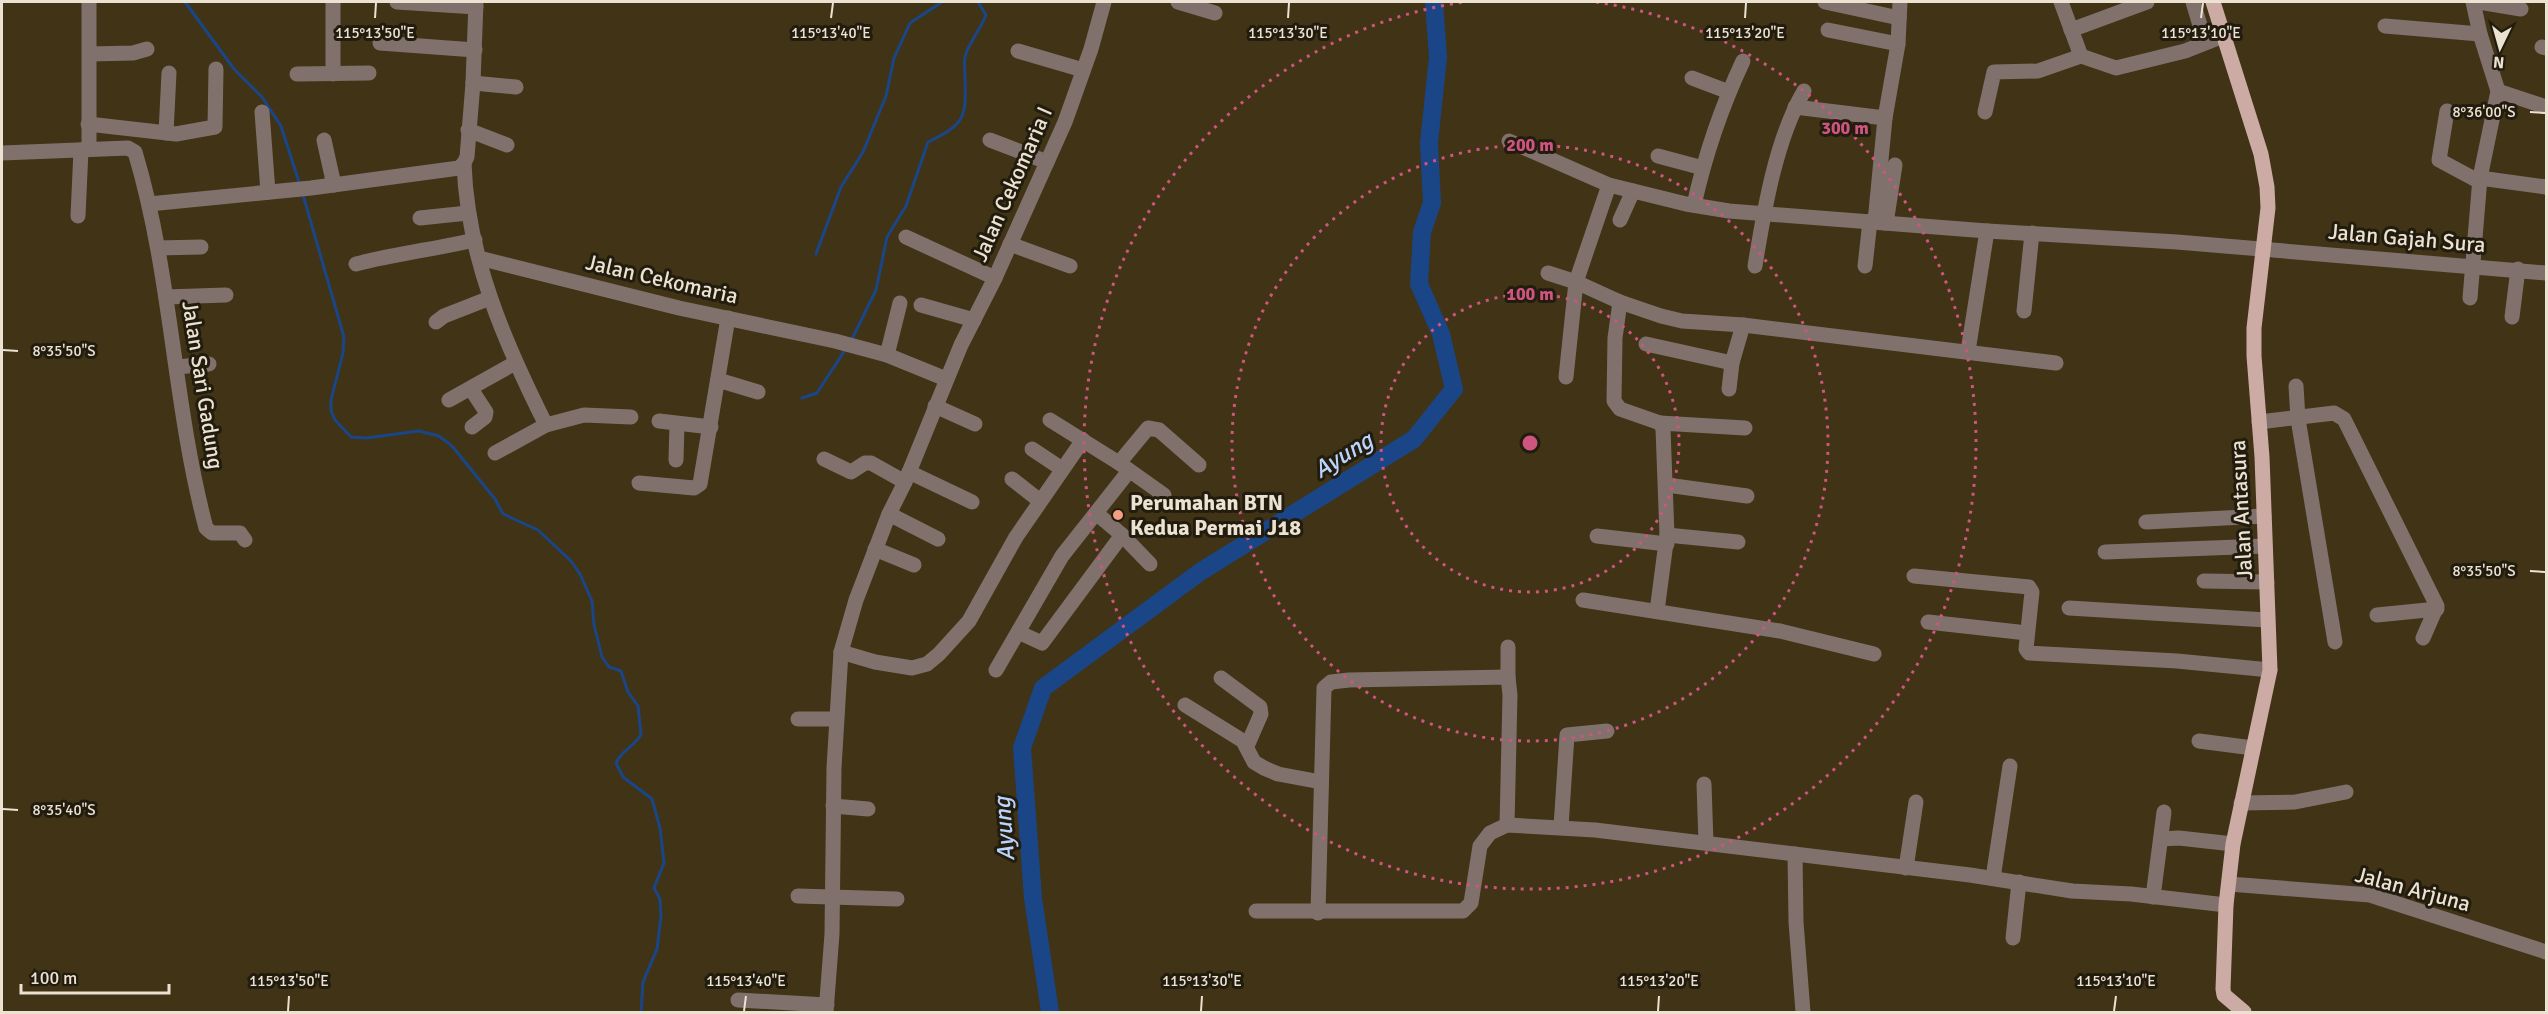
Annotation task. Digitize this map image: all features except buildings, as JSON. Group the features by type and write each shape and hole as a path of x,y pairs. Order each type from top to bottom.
{"main road":[{"name":"Jalan Antasura","path":"2213,2 2265,174 2268,208 2254,328 2270,670 2233,844 2226,905 2223,989 2224,995 2244,1012"}],"street":[{"path":"78,216 88,124 89,2"},
{"path":"333,2 333,74"},
{"path":"397,2 476,4 473,83 464,164 468,213 490,298 515,363 546,425"},
{"name":"Jalan Cekomaria I","path":"827,1009 836,719 842,652 856,600 889,514 907,477 946,379 995,278 1065,122 1104,2"},
{"path":"1178,2 1215,13"},
{"path":"1825,2 1899,18"},
{"path":"1877,222 1885,118 1898,44 1900,2"},
{"path":"2061,2 2081,56"},
{"path":"2071,30 2147,2"},
{"path":"2193,2 2205,42"},
{"path":"2470,298 2480,180 2498,91 2480,34 2473,2"},
{"path":"2480,2 2521,9"},
{"path":"2385,26 2480,34"},
{"path":"1828,30 1898,44"},
{"path":"1985,112 1994,72 2038,71 2081,56 2116,68 2185,51 2223,36"},
{"path":"380,43 475,50"},
{"path":"90,54 133,53 147,49"},
{"path":"1018,51 1083,70"},
{"path":"1694,205 1703,168 1729,92 1743,61"},
{"path":"88,124 176,134 215,127 216,69"},
{"path":"166,133 169,73"},
{"path":"297,74 369,73"},
{"path":"1692,78 1729,92"},
{"path":"473,83 516,87"},
{"path":"1755,266 1764,212 1795,107 1804,91"},
{"path":"2498,91 2547,107"},
{"path":"1795,107 1885,118"},
{"path":"2447,111 2439,160 2480,180 2547,187"},
{"path":"262,112 268,192"},
{"path":"468,130 507,145"},
{"path":"324,140 334,185"},
{"path":"990,140 1047,162"},
{"name":"Jalan Gajah Sura","path":"1509,141 1609,185 1728,211 2547,273"},
{"name":"Jalan Sari Gadung","path":"85,150 128,148 134,150 158,248 192,463 206,528 212,533 240,533 245,540"},
{"path":"2,153 85,150"},
{"path":"1658,156 1703,168"},
{"path":"149,204 311,188 451,170 464,164"},
{"path":"1865,266 1895,165"},
{"path":"1566,377 1576,282 1609,185"},
{"path":"1620,220 1633,191"},
{"path":"420,218 468,213"},
{"path":"1968,351 1987,231"},
{"path":"2024,311 2032,233"},
{"path":"906,237 995,278"},
{"path":"356,264 394,254 434,249 475,240"},
{"path":"1010,244 1070,266"},
{"path":"158,248 201,247"},
{"name":"Jalan Cekomaria","path":"479,258 728,318 835,341 887,355 946,379"},
{"path":"2512,316 2518,269"},
{"path":"1548,273 1576,282 1620,302 1682,321 1743,325 2056,363"},
{"path":"166,297 226,295"},
{"path":"436,322 444,316 490,298"},
{"path":"1620,302 1616,338 1614,401 1620,409 1660,423 1745,428"},
{"path":"887,355 900,303"},
{"path":"921,305 974,320"},
{"path":"639,483 694,488 699,486 728,318"},
{"path":"1729,389 1732,363 1743,325"},
{"path":"1646,344 1732,363"},
{"path":"449,400 515,363"},
{"path":"177,367 209,364"},
{"path":"718,380 758,392"},
{"path":"2296,387 2298,419 2335,642"},
{"path":"471,389 486,412 485,417 472,427"},
{"path":"935,406 975,424"},
{"path":"2259,422 2334,413 2344,419 2432,594 2437,609 2423,638"},
{"path":"495,453 546,425 584,415 631,417"},
{"path":"1050,420 1164,495"},
{"path":"659,422 711,427"},
{"path":"1657,611 1667,539 1667,485 1663,429 1660,423"},
{"path":"676,460 677,424"},
{"path":"996,669 1062,556 1096,513 1148,428 1152,427 1199,465"},
{"path":"842,652 912,668 927,664 969,621 1016,537 1083,440"},
{"path":"1032,449 1062,468"},
{"path":"825,459 851,472 865,463 871,463 972,502"},
{"path":"1012,479 1040,501"},
{"path":"1667,485 1747,496"},
{"path":"1096,513 1122,535 1150,564"},
{"path":"889,514 938,539"},
{"path":"2145,522 2264,516"},
{"path":"1018,632 1042,643 1122,535"},
{"path":"1598,536 1738,542"},
{"path":"2105,552 2265,546"},
{"path":"875,549 914,565"},
{"path":"1914,576 2029,587 2032,592 2026,649 2033,654 2177,661 2270,670"},
{"path":"2204,581 2267,582"},
{"path":"1583,600 1780,631 1874,654"},
{"path":"2069,608 2267,620"},
{"path":"2377,615 2437,609"},
{"path":"1928,622 2028,633"},
{"path":"1507,825 1510,696 1508,647"},
{"path":"1318,913 1324,688 1331,682 1349,680 1508,677"},
{"path":"1221,678 1260,707 1261,714 1247,746"},
{"path":"1185,705 1247,746 1254,762 1264,768 1278,774 1322,782"},
{"path":"798,719 836,719"},
{"path":"1561,827 1567,736 1570,733 1607,731"},
{"path":"2199,741 2253,748"},
{"path":"1992,878 2010,766"},
{"path":"1704,784 1706,843"},
{"path":"2241,803 2295,802 2346,792"},
{"path":"1906,868 1916,802"},
{"path":"833,806 868,809"},
{"path":"2153,897 2164,812"},
{"path":"1256,911 1318,913 1463,911 1471,903 1480,846 1490,833 1507,825 1561,827 1706,843 1992,878 2072,891 2226,905"},
{"path":"2161,839 2169,837 2233,844"},
{"path":"1795,854 1796,922 1803,1012"},
{"path":"2013,938 2019,882"},
{"name":"Jalan Arjuna","path":"2229,884 2370,895 2547,951"},
{"path":"798,896 897,899"},
{"path":"738,1000 827,1009"}],"waterway":[{"path":"185,2 234,69 262,97 281,126 300,185"},
{"path":"816,254 841,187 863,152 886,96 894,58 910,23 942,2"},
{"path":"852,339 876,290 887,237 906,206 928,142 957,124 964,110 965,57 986,15 978,2"},
{"name":"Ayung","path":"1050,1012 1033,898 1022,748 1043,688 1200,572 1414,439 1454,389 1441,334 1419,284 1422,232 1432,203 1429,143 1438,57 1434,2"},
{"path":"303,195 344,337 343,353 331,400 331,411 335,420 351,437 366,438 419,431 439,436 452,446 495,499 503,514 538,530 571,561 580,574 592,601 594,625 602,657 609,667 621,671 628,692 638,706 641,735 616,763 623,777 652,799 660,828 664,863 654,888 660,899 661,916 657,949 643,982 641,1012"},
{"path":"802,398 817,393 845,350"}],"place":[{"name":"Perumahan BTN Kedua Permai J18","path":"1118,515"}]}
